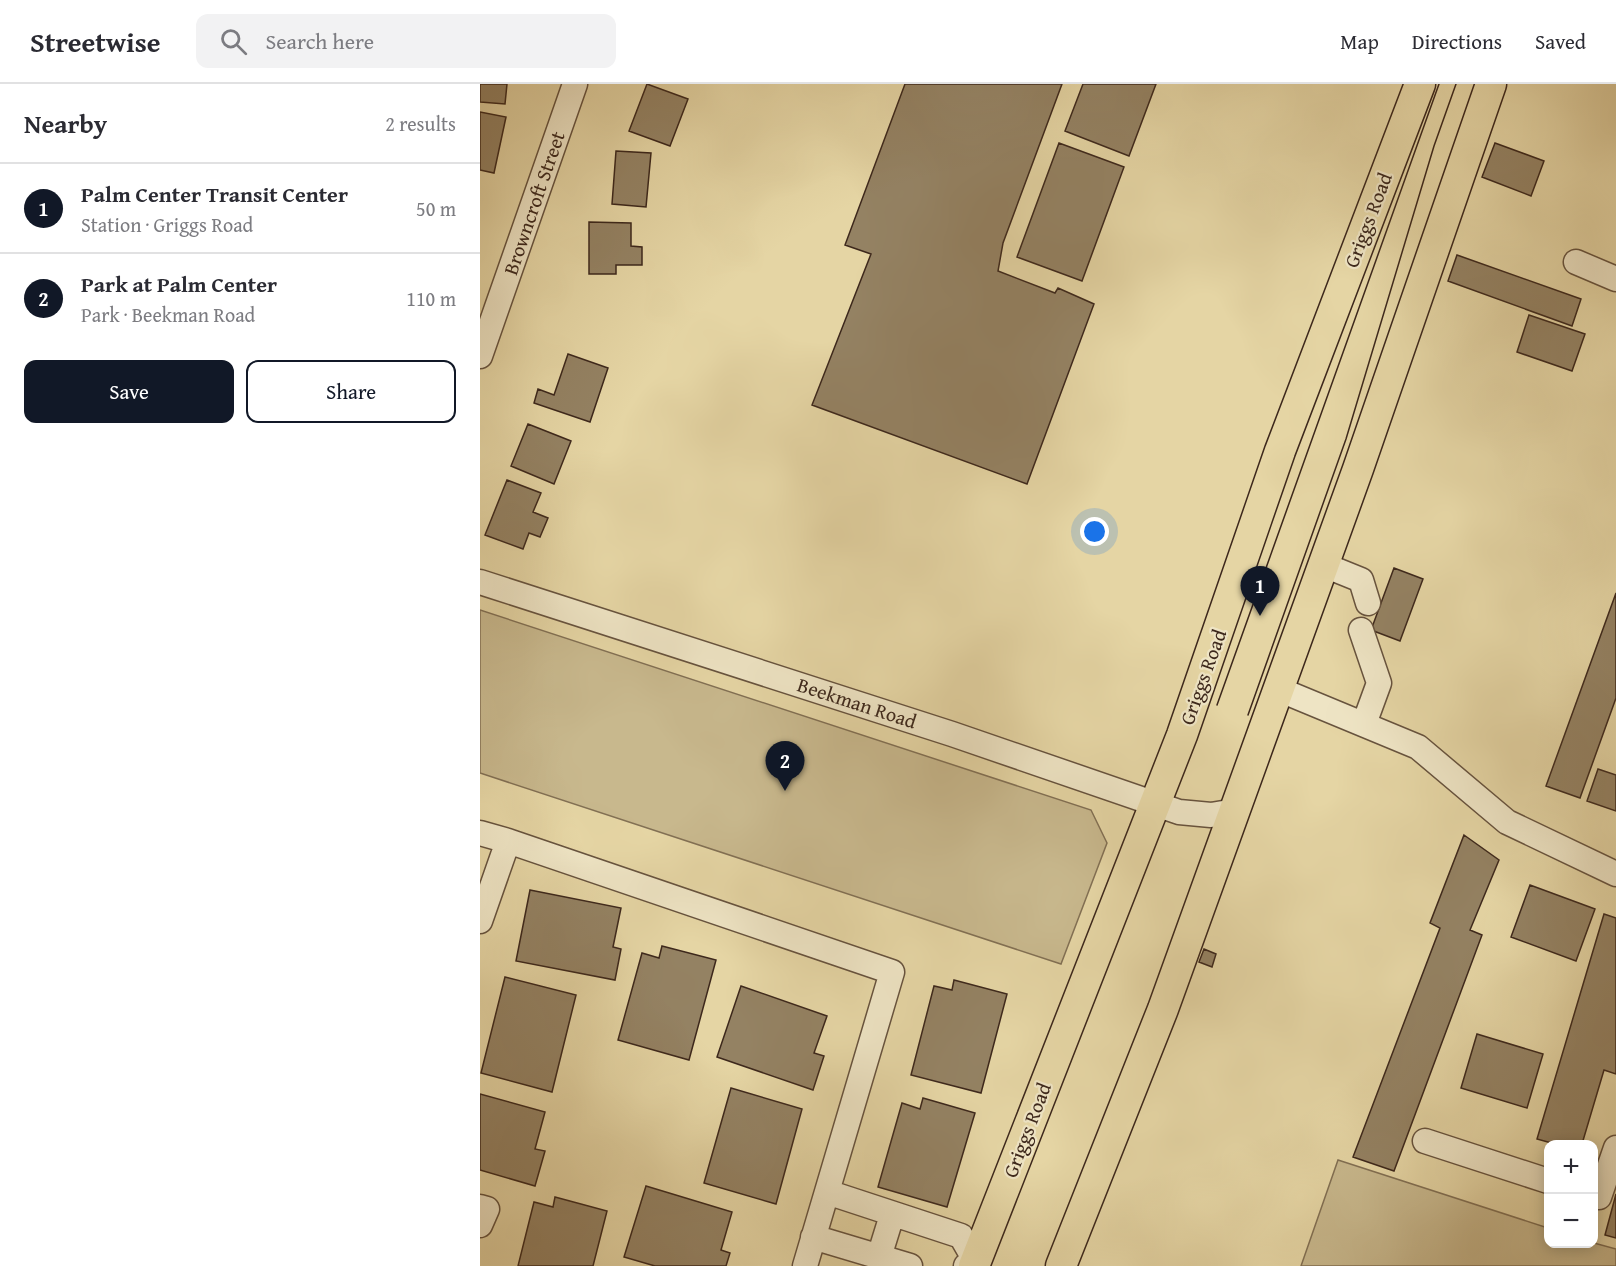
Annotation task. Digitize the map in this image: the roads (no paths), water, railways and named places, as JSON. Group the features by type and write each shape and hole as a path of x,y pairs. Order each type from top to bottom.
{"main road":[{"name":"Griggs Road","path":"972,1265 1156,804 1214,646 1280,451 1420,84"},
{"path":"1061,1266 1163,1009 1323,566 1491,84"}],"street":[{"name":"Browncroft Street","path":"480,356 575,84"},
{"path":"1576,262 1616,279"},
{"path":"1323,566 1361,580 1368,603"},
{"name":"Beekman Road","path":"480,582 952,734 1179,812 1211,815 1235,811"},
{"path":"1361,630 1379,683 1364,724"},
{"path":"1278,688 1418,747 1507,822 1616,874"},
{"path":"480,832 892,972 805,1266"},
{"path":"480,921 508,841"},
{"path":"1425,1141 1544,1180"},
{"path":"1598,1197 1616,1148"},
{"path":"827,1192 961,1236 972,1265"},
{"path":"480,1207 486,1209 480,1225"},
{"path":"879,1257 892,1215"},
{"path":"813,1237 910,1266"}],"tram line":[{"path":"1217,705 1439,84"},
{"path":"1248,715 1346,439 1434,146 1456,84"}],"place":[{"name":"Palm Center Transit Center","path":"1260,616"},
{"name":"Park at Palm Center","path":"785,791"}]}
